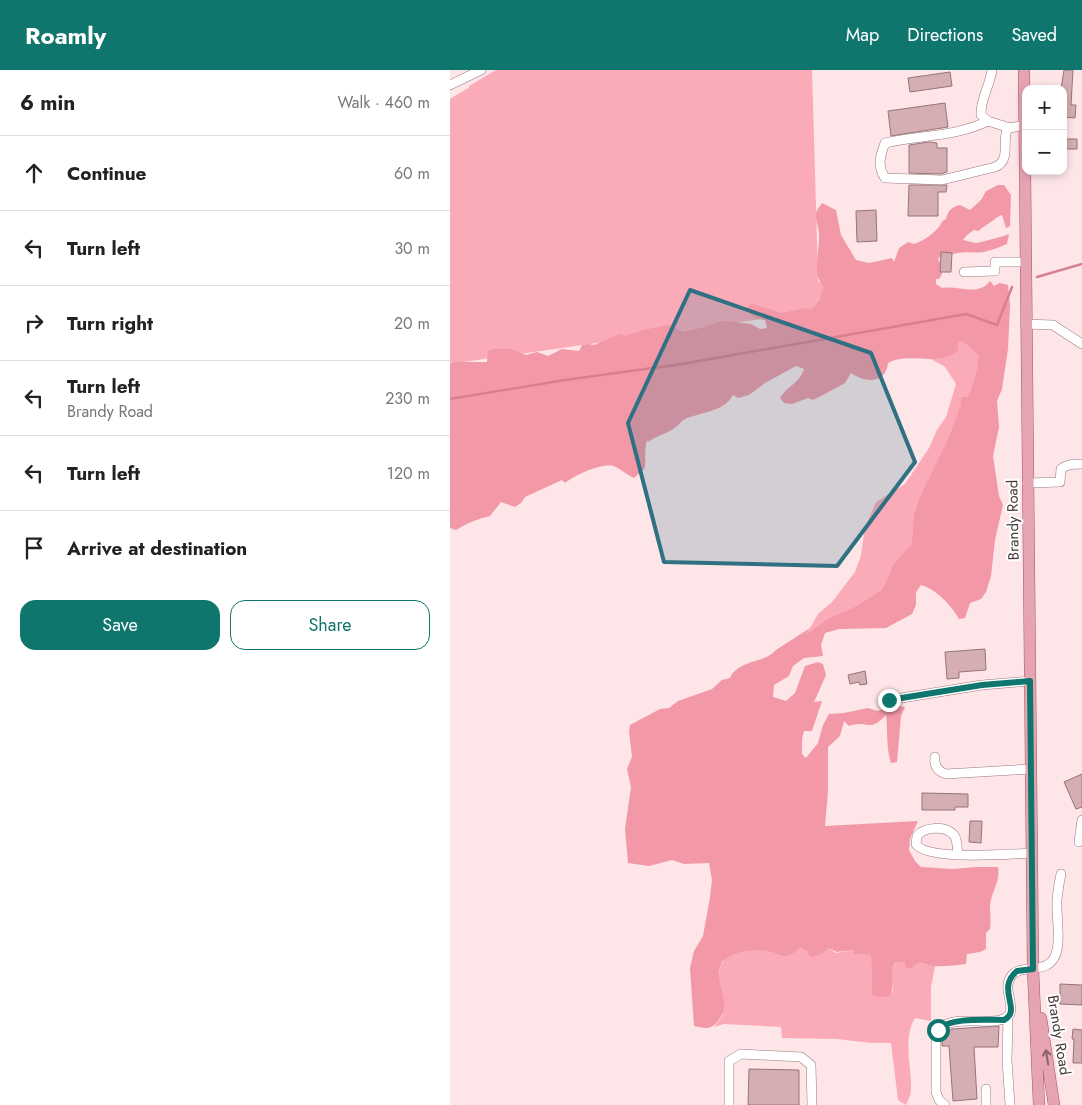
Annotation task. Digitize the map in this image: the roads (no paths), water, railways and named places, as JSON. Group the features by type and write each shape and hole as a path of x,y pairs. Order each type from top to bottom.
{"main road":[{"name":"Brandy Road","path":"1024,70 1024,85"},
{"name":"Brandy Road","path":"1024,130 1033,969 1039,1105"},
{"name":"Brandy Road","path":"1033,969 1054,1105"}],"street":[{"path":"450,86 482,70"},
{"path":"992,70 981,108 981,115 988,121 1010,128 1022,125"},
{"path":"988,121 972,129 941,136 903,139 885,143 880,156 880,170 885,178 942,180 995,167 1004,159 1005,134 1010,128"},
{"path":"964,272 995,271 996,262 1025,262"},
{"path":"1026,324 1053,325 1082,344"},
{"path":"1027,483 1060,482 1061,469 1067,465 1082,464"},
{"path":"889,700 982,685 1030,681"},
{"path":"935,757 938,770 946,774 1031,769"},
{"path":"1082,820 1079,842 1082,839"},
{"path":"958,855 957,841 951,833 932,829 924,830 917,836 916,844 922,850 958,855 1032,853"},
{"path":"1010,1105 1007,1060 1008,1018 1012,1010 1007,990 1010,980 1017,971 1033,969 1049,963 1056,954 1057,901 1062,874"},
{"path":"945,1105 939,1100 936,1089 936,1036 938,1030 951,1022 1004,1020 1008,1018"},
{"path":"729,1105 729,1061 741,1054 801,1057 811,1065 812,1105"},
{"path":"986,1089 986,1105"}],"waterway":[{"path":"1037,277 1082,264"},
{"path":"450,399 565,380 682,364 966,314 997,325 1012,287"}]}
